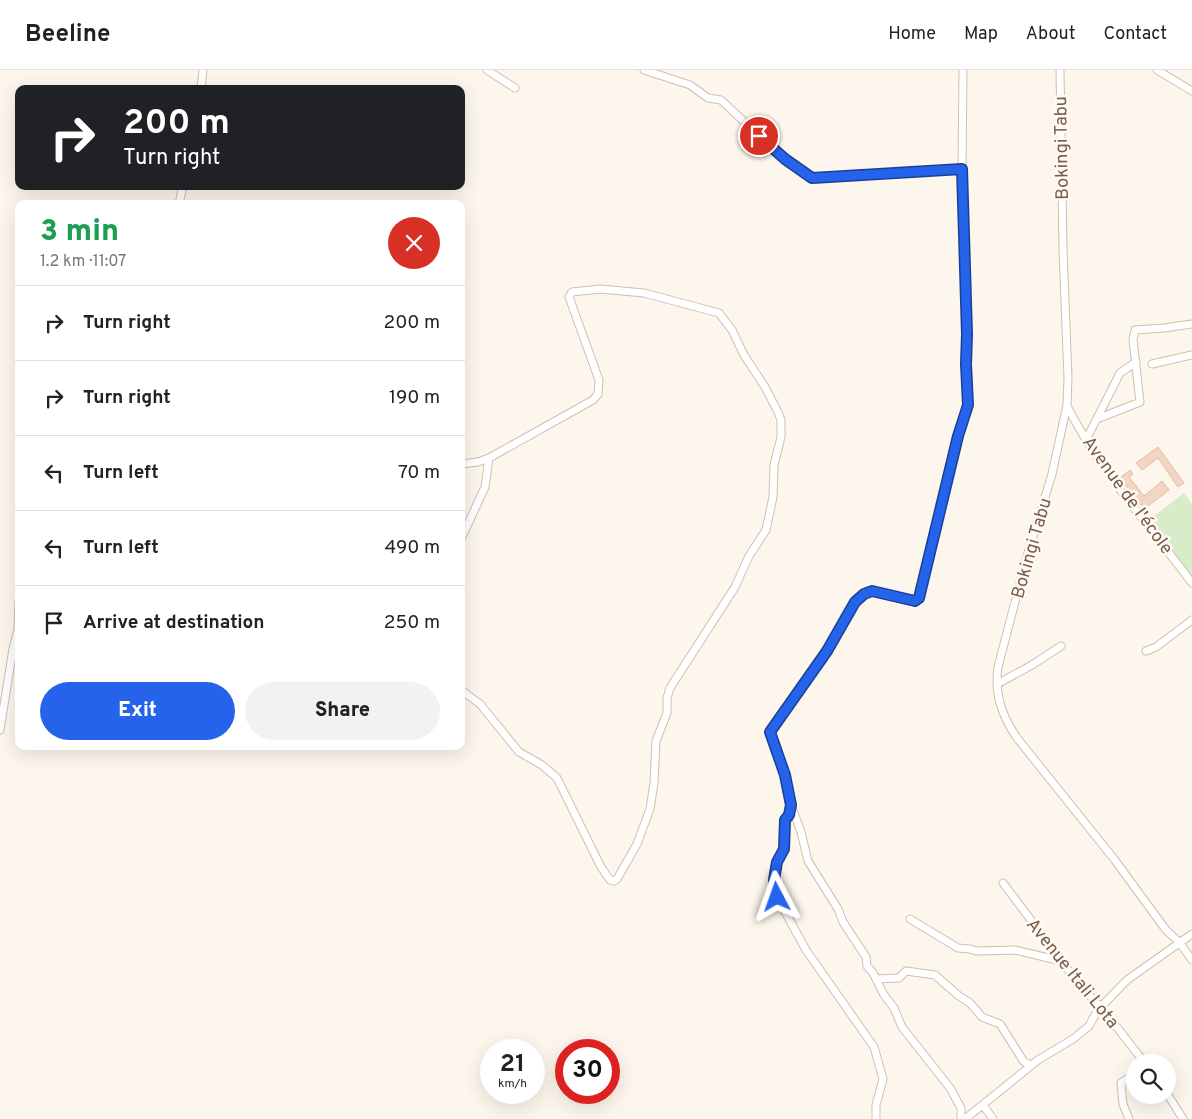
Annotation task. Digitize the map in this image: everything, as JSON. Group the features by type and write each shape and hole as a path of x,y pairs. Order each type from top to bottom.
{"street":[{"path":"201,85 203,70"},
{"path":"487,70 498,73 515,88"},
{"path":"644,70 690,85 708,98 721,100 770,146 812,178 962,169"},
{"path":"963,70 962,169 968,405 958,436 919,598 915,601 872,591 864,594 855,602 827,651 772,727 770,735 785,775 791,805 808,859 838,909 842,921 866,957 866,965 876,979 884,996 896,1011 902,1028 939,1072 961,1108 963,1119 984,1105 1032,1065 1073,1039 1089,1026 1101,1007 1131,976 1192,934"},
{"name":"Bokingi Tabu","path":"1060,70 1062,241 1068,378 1067,406 1052,474 1025,565 998,667 996,684 1004,718 1016,738 1108,851 1166,930 1180,943 1192,960"},
{"path":"1157,70 1192,91"},
{"path":"465,464 478,462 488,458 593,400 598,394 599,380 569,297 572,292 587,289 644,293 719,313 732,330 744,355 765,387 781,420 782,437 774,465 773,497 769,523 749,556 735,587 670,688 667,698 667,713 656,741 654,783 650,809 637,844 617,879 614,881 610,880 600,866 557,778 542,765 519,752 480,704 465,693"},
{"path":"1097,419 1139,404 1132,336 1135,330 1192,324"},
{"path":"1152,364 1192,355"},
{"path":"1086,440 1120,373 1136,362"},
{"name":"Avenue de l'école","path":"1067,406 1086,440 1192,583"},
{"path":"465,530 485,487 488,458"},
{"path":"1146,651 1156,647 1192,620"},
{"path":"0,730 15,641"},
{"path":"996,684 1061,646"},
{"path":"791,805 789,815 785,820 784,849 777,862 774,880 777,897 806,950 874,1047 883,1078 876,1105 876,1119"},
{"name":"Avenue Itali Lota","path":"1003,883 1082,988 1101,1007 1138,1054"},
{"path":"910,919 958,948 975,951 1017,950 1061,961"},
{"path":"876,979 899,978 906,971 934,974 970,1003 982,1017 1000,1024 1024,1062 1032,1065"},
{"path":"1126,1079 1120,1085 1123,1104 1129,1119"},
{"path":"1173,1104 1182,1119"},
{"path":"984,1105 993,1119"}],"green space":[{"path":"1184,493 1192,504 1192,580 1148,521"}],"building":[{"path":"1158,447 1184,483 1178,487 1158,458 1142,470 1136,463"},
{"path":"1130,470 1133,474 1129,477 1144,496 1162,481 1169,490 1144,509 1120,478"}],"route":[{"path":"759,136 807,176 817,179 962,169 967,334 966,377 969,397 919,598 915,601 880,592 867,591 858,599 827,651 770,732 785,775 791,805 789,815 785,820 784,849 777,862 774,880 777,897"}]}
